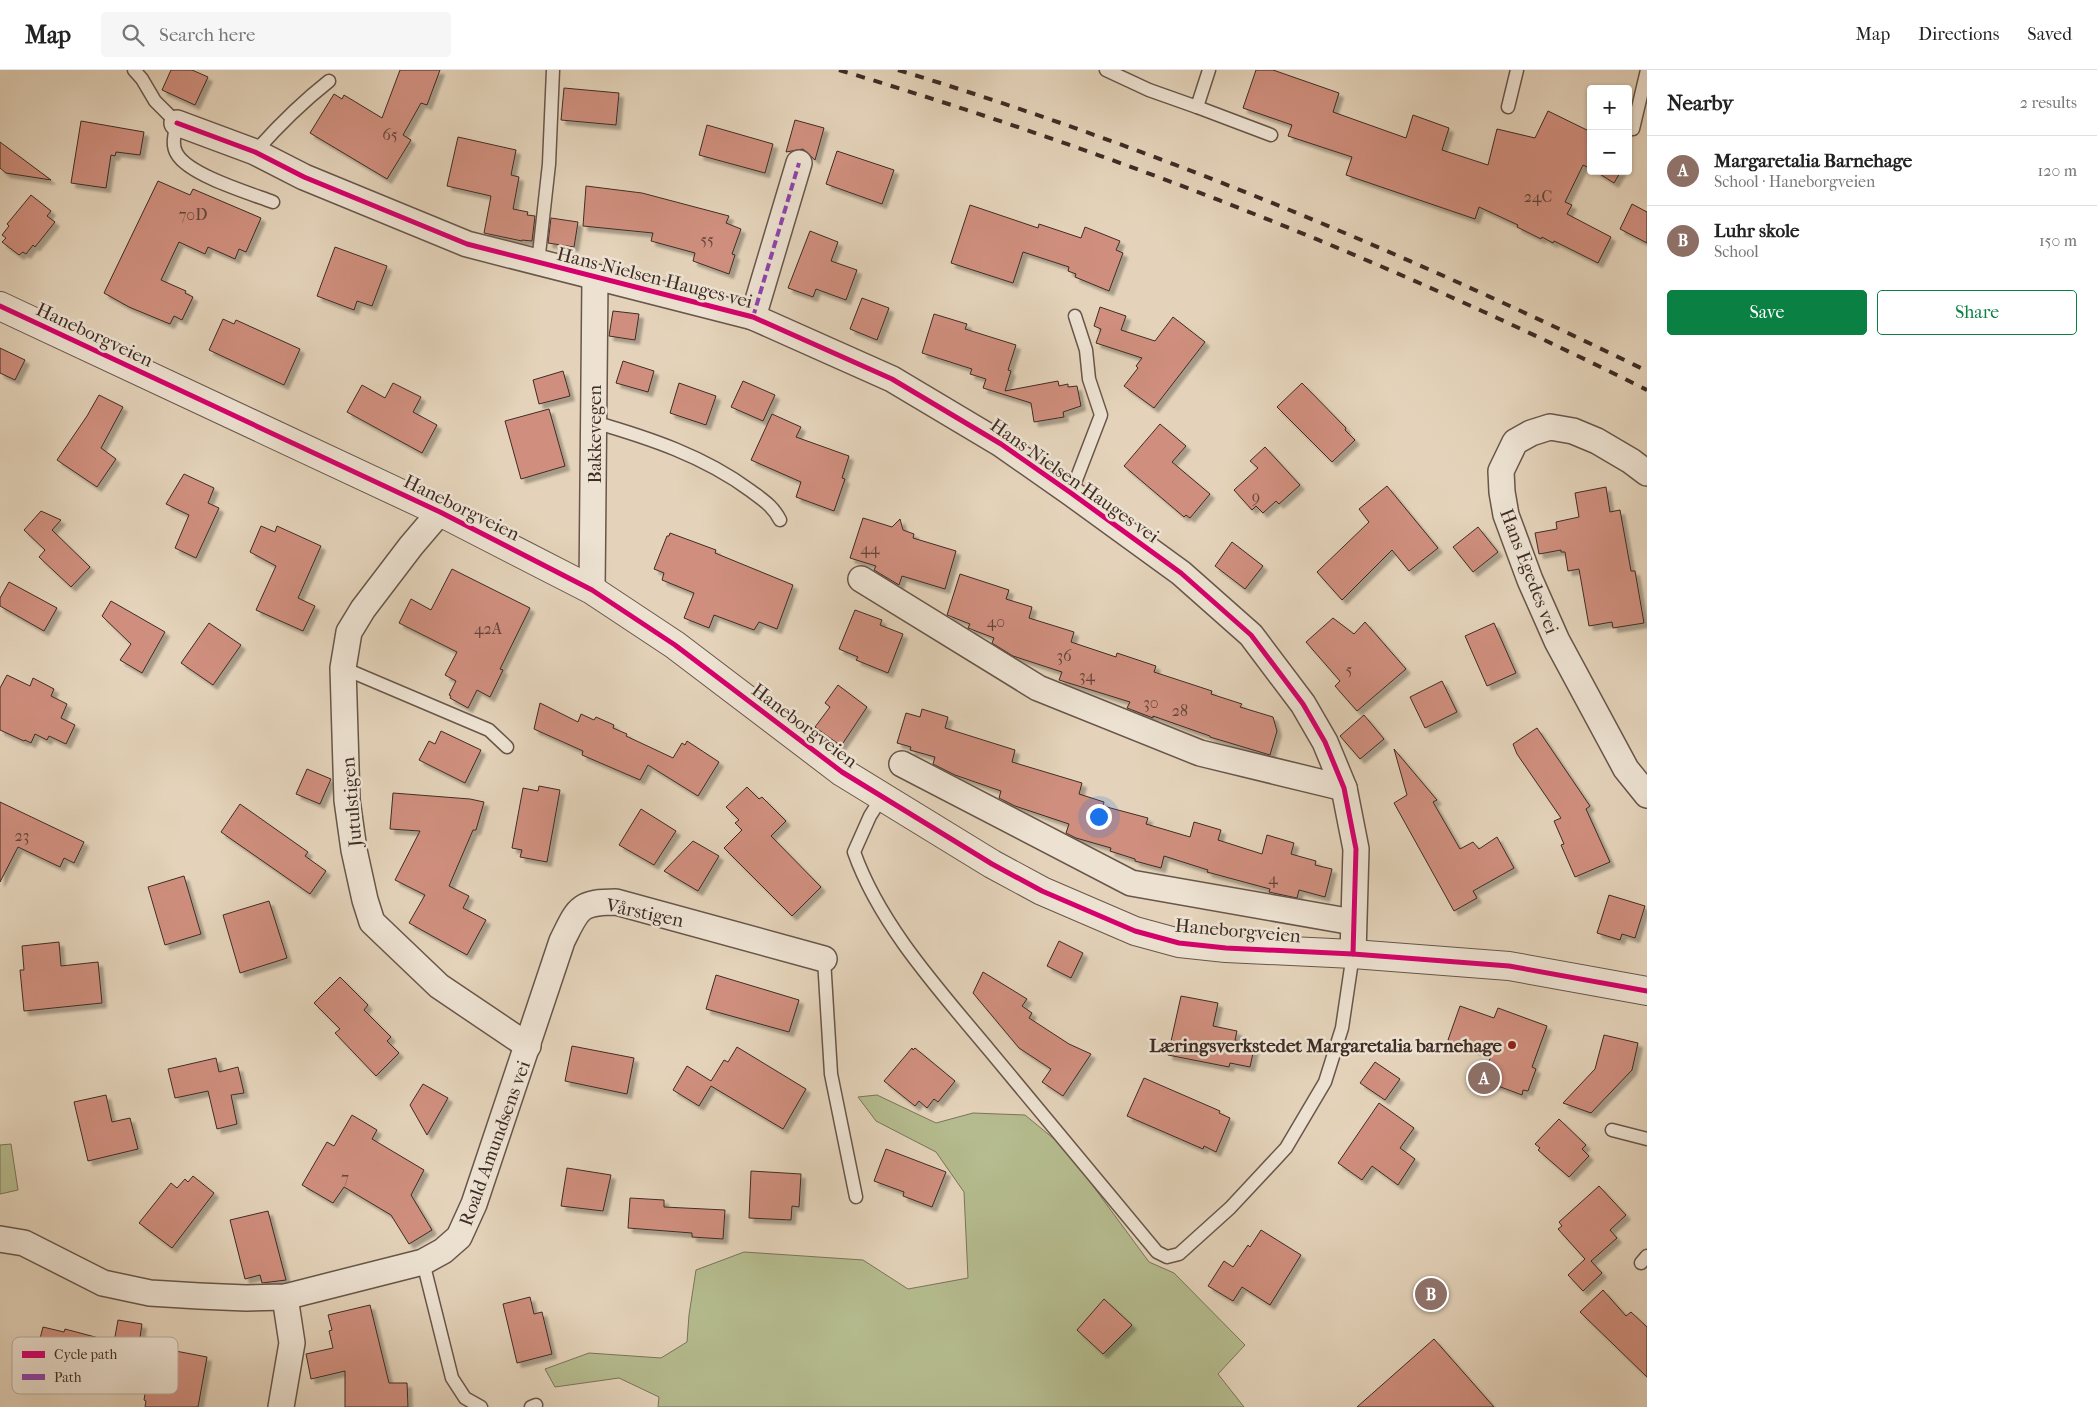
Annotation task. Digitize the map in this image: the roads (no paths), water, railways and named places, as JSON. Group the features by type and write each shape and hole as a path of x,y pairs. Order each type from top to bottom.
{"street":[{"name":"Hans Nielsen Hauges vei","path":"177,123 255,152 304,177 467,244 753,317 892,379 1001,444 1071,493 1181,572 1251,635 1303,704 1325,742 1344,788 1356,849 1353,954"},
{"name":"Hans Nielsen Hauges vei","path":"753,317 799,163"},
{"name":"Bakkevegen","path":"592,590 595,278"},
{"name":"Haneborgveien","path":"0,306 440,512 592,590 674,645 842,772 992,864 1042,891 1135,931 1179,942 1226,948 1353,954 1509,966 1647,991"},
{"name":"Hans Egedes vei","path":"1647,473 1597,441 1573,431 1550,427 1531,433 1515,442 1501,471 1506,515 1530,580 1557,641 1626,769 1647,795"},
{"name":"Jutulstigen","path":"440,512 411,546 363,609 349,632 343,668 348,800 354,850 372,922 439,986 528,1046"},
{"path":"861,579 1038,688 1200,753 1344,788"},
{"path":"902,764 1131,883 1354,922"},
{"name":"Vårstigen","path":"528,1046 562,941 576,914 594,902 616,902 824,959"},
{"name":"Roald Amundsens vei","path":"0,1239 24,1243 103,1282 150,1292 246,1298 285,1297 423,1262 443,1251 460,1236 474,1204 528,1046"},
{"path":"281,1407 292,1343 285,1297"}],"lane":[{"path":"134,70 142,79 155,101 177,123 174,139 175,152 181,160 198,173 273,202"},
{"path":"538,263 549,164 552,70"},
{"path":"1106,70 1148,90 1271,134"},
{"path":"1197,107 1209,70"},
{"path":"1508,108 1517,70"},
{"path":"1633,129 1647,70"},
{"path":"255,152 280,124 329,81"},
{"path":"1071,493 1101,414 1089,379 1086,350 1075,316"},
{"path":"594,422 658,442 728,474 774,508 780,520"},
{"path":"343,668 489,730 507,746"},
{"path":"882,797 870,816 854,852 861,873 874,896 918,964 1157,1252 1167,1257 1180,1254 1230,1208 1286,1148 1325,1082 1342,1028 1353,954"},
{"path":"824,959 831,1074 856,1197"},
{"path":"1612,1130 1647,1139"},
{"path":"423,1262 452,1378 465,1398 481,1407"}],"railway":[{"path":"839,70 943,102 1046,137 1149,173 1250,212 1451,297 1647,390"},
{"path":"898,70 994,100 1185,168 1372,244 1556,327 1647,371"}],"place":[{"name":"Læringsverkstedet Margaretalia barnehage","path":"1512,1045"},
{"name":"Margaretalia Barnehage","path":"1484,1078"},
{"name":"Luhr skole","path":"1431,1294"}]}
